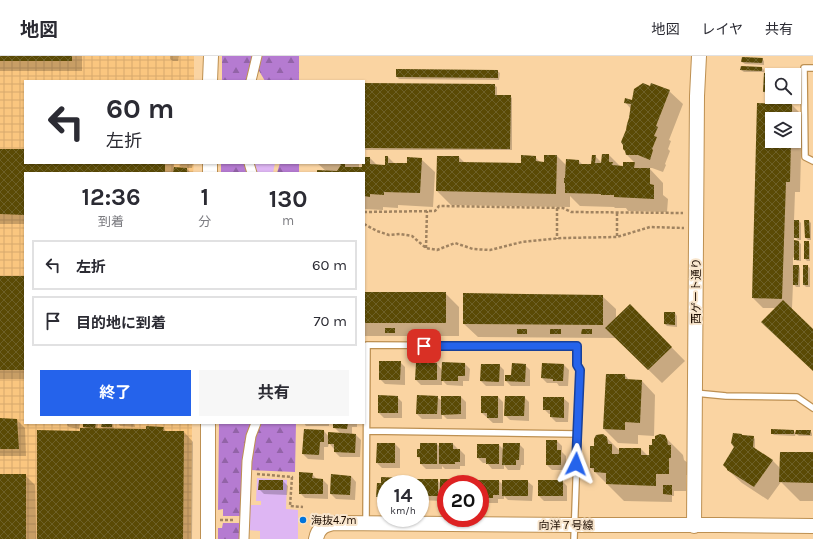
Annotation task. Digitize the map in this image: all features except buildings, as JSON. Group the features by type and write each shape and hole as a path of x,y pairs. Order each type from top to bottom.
{"street":[{"path":"210,56 210,80"},
{"path":"250,80 256,56"},
{"name":"西ゲート通り","path":"694,526 697,96 699,56"},
{"path":"208,424 208,539"},
{"path":"244,539 247,460 251,436 256,424"},
{"name":"向洋７号線","path":"318,534 325,525 334,524 574,532 719,525 813,526"}],"lane":[{"path":"813,68 804,68 805,157 813,161"},
{"path":"366,524 368,345 577,346 577,365 580,370 574,532"},
{"path":"695,393 726,396 797,397 813,408"},
{"path":"367,431 578,434"}],"path":[{"path":"365,212 435,211 439,206 563,208 571,212 684,213"},
{"path":"557,208 557,239"},
{"path":"426,248 427,211"},
{"path":"617,213 617,237"},
{"path":"365,225 389,235 400,234 412,236 426,248 436,250 455,242 473,249 490,250 522,242 617,237 650,227 685,228"},
{"path":"246,473 292,476 290,506 304,506"}],"shaded area":[{"path":"0,56 194,56 194,80 24,80 24,164 194,164 193,172 24,172 24,424 192,424 191,539 0,539"},
{"path":"254,164 275,164 273,172 256,172"},
{"path":"257,478 287,480 286,509 298,510 298,539 260,539 260,531 248,530 250,485 251,505 261,505 261,501 256,501"}],"green space":[{"path":"222,56 252,56 246,80 222,80"},
{"path":"261,56 299,56 299,80 264,80 258,69"},
{"path":"221,164 245,164 247,172 221,172"},
{"path":"280,164 299,164 299,172 277,172"},
{"path":"219,424 251,424 246,437 243,457 240,516 223,516 223,509 218,510"},
{"path":"260,424 296,424 295,472 251,470 255,440"},
{"path":"223,523 239,523 239,539 218,539 218,528 222,528"}],"place":[{"name":"海抜4.7m","path":"303,520"}],"route":[{"path":"424,346 577,346 577,365 580,370 576,464"}]}
